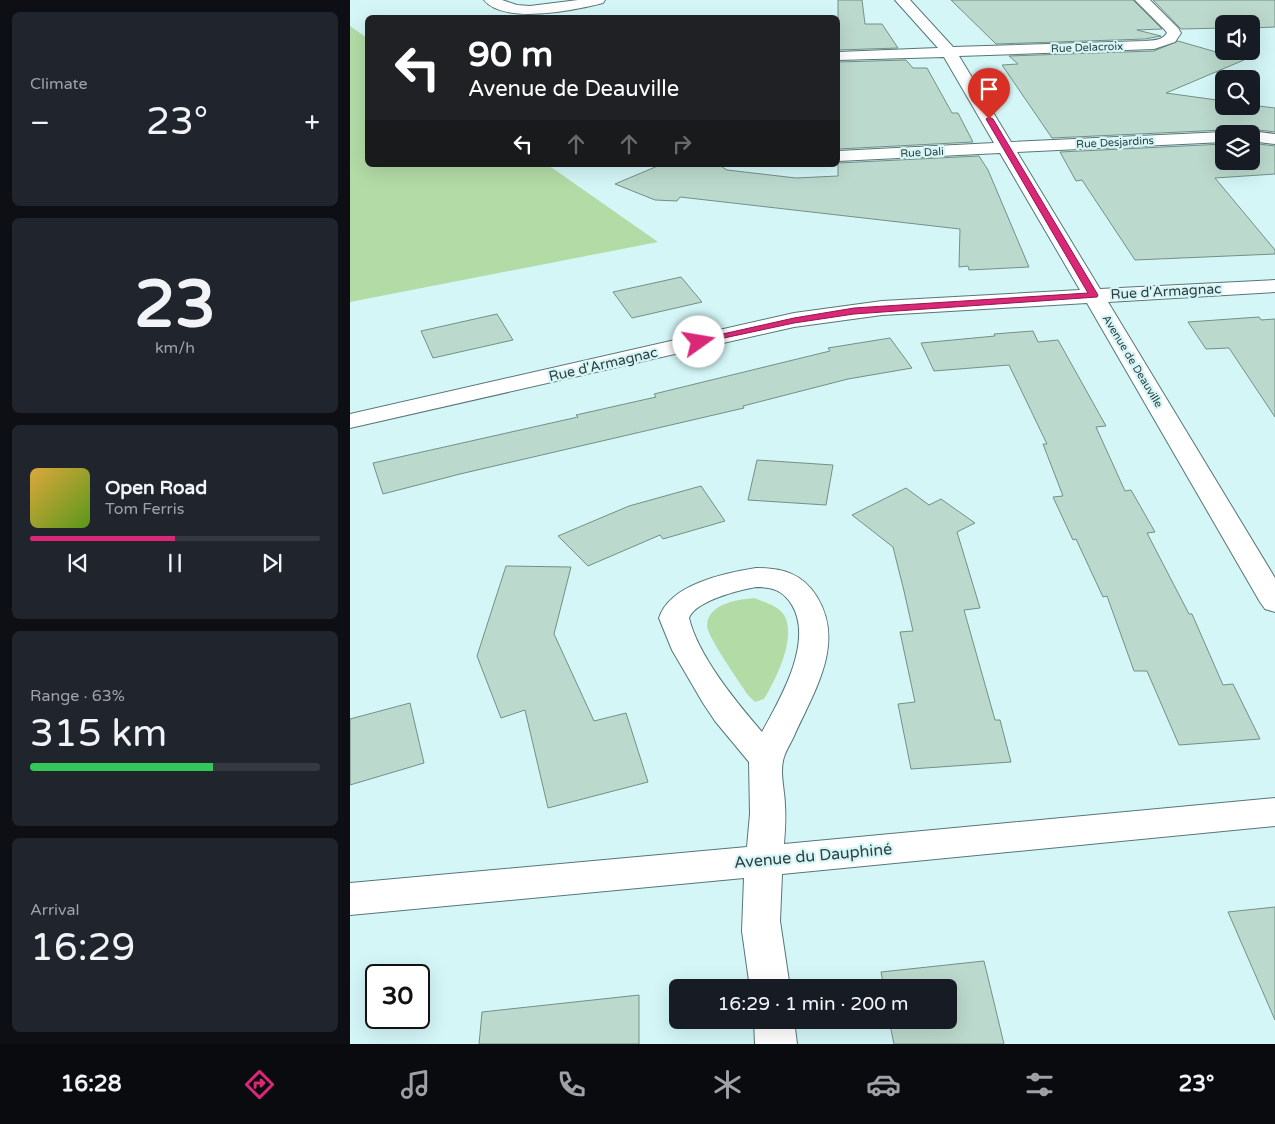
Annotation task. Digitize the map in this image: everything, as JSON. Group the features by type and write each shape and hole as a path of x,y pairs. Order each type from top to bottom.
{"street":[{"path":"491,0 509,8 532,10 558,8 598,0"},
{"name":"Avenue de Deauville","path":"902,0 923,20 949,52 1275,602"},
{"name":"Rue Delacroix","path":"949,52 1145,45 1166,42 1171,39 1174,33 1171,28 1142,0"},
{"path":"840,56 949,52"},
{"name":"Rue Desjardins","path":"1006,148 1215,137"},
{"path":"1260,137 1275,139"},
{"name":"Rue Dali","path":"840,156 1006,148"},
{"name":"Rue d'Armagnac","path":"350,421 821,316 882,308 1275,286"},
{"path":"766,759 726,711 682,640 674,620 676,612 693,597 726,585 754,578 769,577 785,581 797,588 805,598 811,615 813,654 808,674 766,759 768,795 766,860 761,913 769,979"},
{"name":"Avenue du Dauphiné","path":"350,898 1088,831 1275,812"},
{"path":"775,1029 776,1044"}],"green space":[{"path":"350,26 365,37 365,167 551,167 658,242 350,302"},
{"path":"754,598 770,604 784,615 788,635 787,646 774,681 764,699 755,702 748,695 724,659 707,625 709,618 718,607"}],"building":[{"path":"838,0 862,0 865,24 882,24 898,48 840,50 840,15 838,15"},
{"path":"951,0 1133,0 1162,29 1137,30 1161,36 1145,39 996,44"},
{"path":"1153,0 1275,0 1275,27 1260,28 1260,15 1215,15 1215,28 1181,29"},
{"path":"1178,41 1215,52 1215,60 1244,60 1220,70 1215,70 1215,72 1166,93 1215,100 1215,115 1260,115 1260,106 1275,108 1275,132 1260,130 1260,125 1215,125 1215,130 1052,138 1002,65 1018,64 1009,56 1154,51"},
{"path":"906,60 913,68 927,68 952,113 958,113 973,142 840,149 840,62"},
{"path":"1215,144 1215,170 1260,170 1260,144 1275,146 1275,174 1215,178 1275,250 1275,254 1135,260 1082,180 1076,181 1060,152"},
{"path":"979,156 988,170 1029,267 969,270 968,266 959,267 960,229 680,197 677,201 655,200 615,184 655,167 722,167 727,170 796,178 838,176 840,163"},
{"path":"681,277 702,302 632,318 613,292"},
{"path":"497,314 513,340 433,358 421,331"},
{"path":"1259,317 1261,320 1275,319 1275,417 1229,348 1206,349 1188,322"},
{"path":"1033,331 1038,342 1058,340 1106,426 1096,427 1125,491 1131,490 1155,532 1147,533 1189,614 1192,614 1223,685 1233,684 1260,739 1179,745 1147,671 1134,671 1107,596 1103,597 1076,539 1073,540 1053,497 1063,496 1043,444 1047,444 1009,365 934,371 921,343"},
{"path":"890,338 912,368 848,379 743,406 744,408 460,474 383,494 373,463 578,417 576,415 656,397 654,394 830,351 828,348"},
{"path":"757,460 833,465 826,505 748,500"},
{"path":"701,486 725,521 663,539 660,535 588,566 558,536 629,506"},
{"path":"906,488 929,505 941,499 975,523 957,532 980,608 964,610 995,720 1000,720 1011,762 911,769 898,704 915,702 900,632 913,631 904,591 893,547 852,515"},
{"path":"506,566 571,567 554,634 594,721 626,713 648,782 548,808 525,710 501,718 477,656"},
{"path":"410,703 424,763 350,785 350,719"},
{"path":"1275,907 1275,1020 1228,912"},
{"path":"984,961 1004,1044 894,1044 891,1029 957,1029 957,979 882,979 881,972"},
{"path":"639,995 639,1044 479,1044 482,1012"}],"route":[{"path":"699,342 794,320 854,311 1094,295 989,119"}]}
